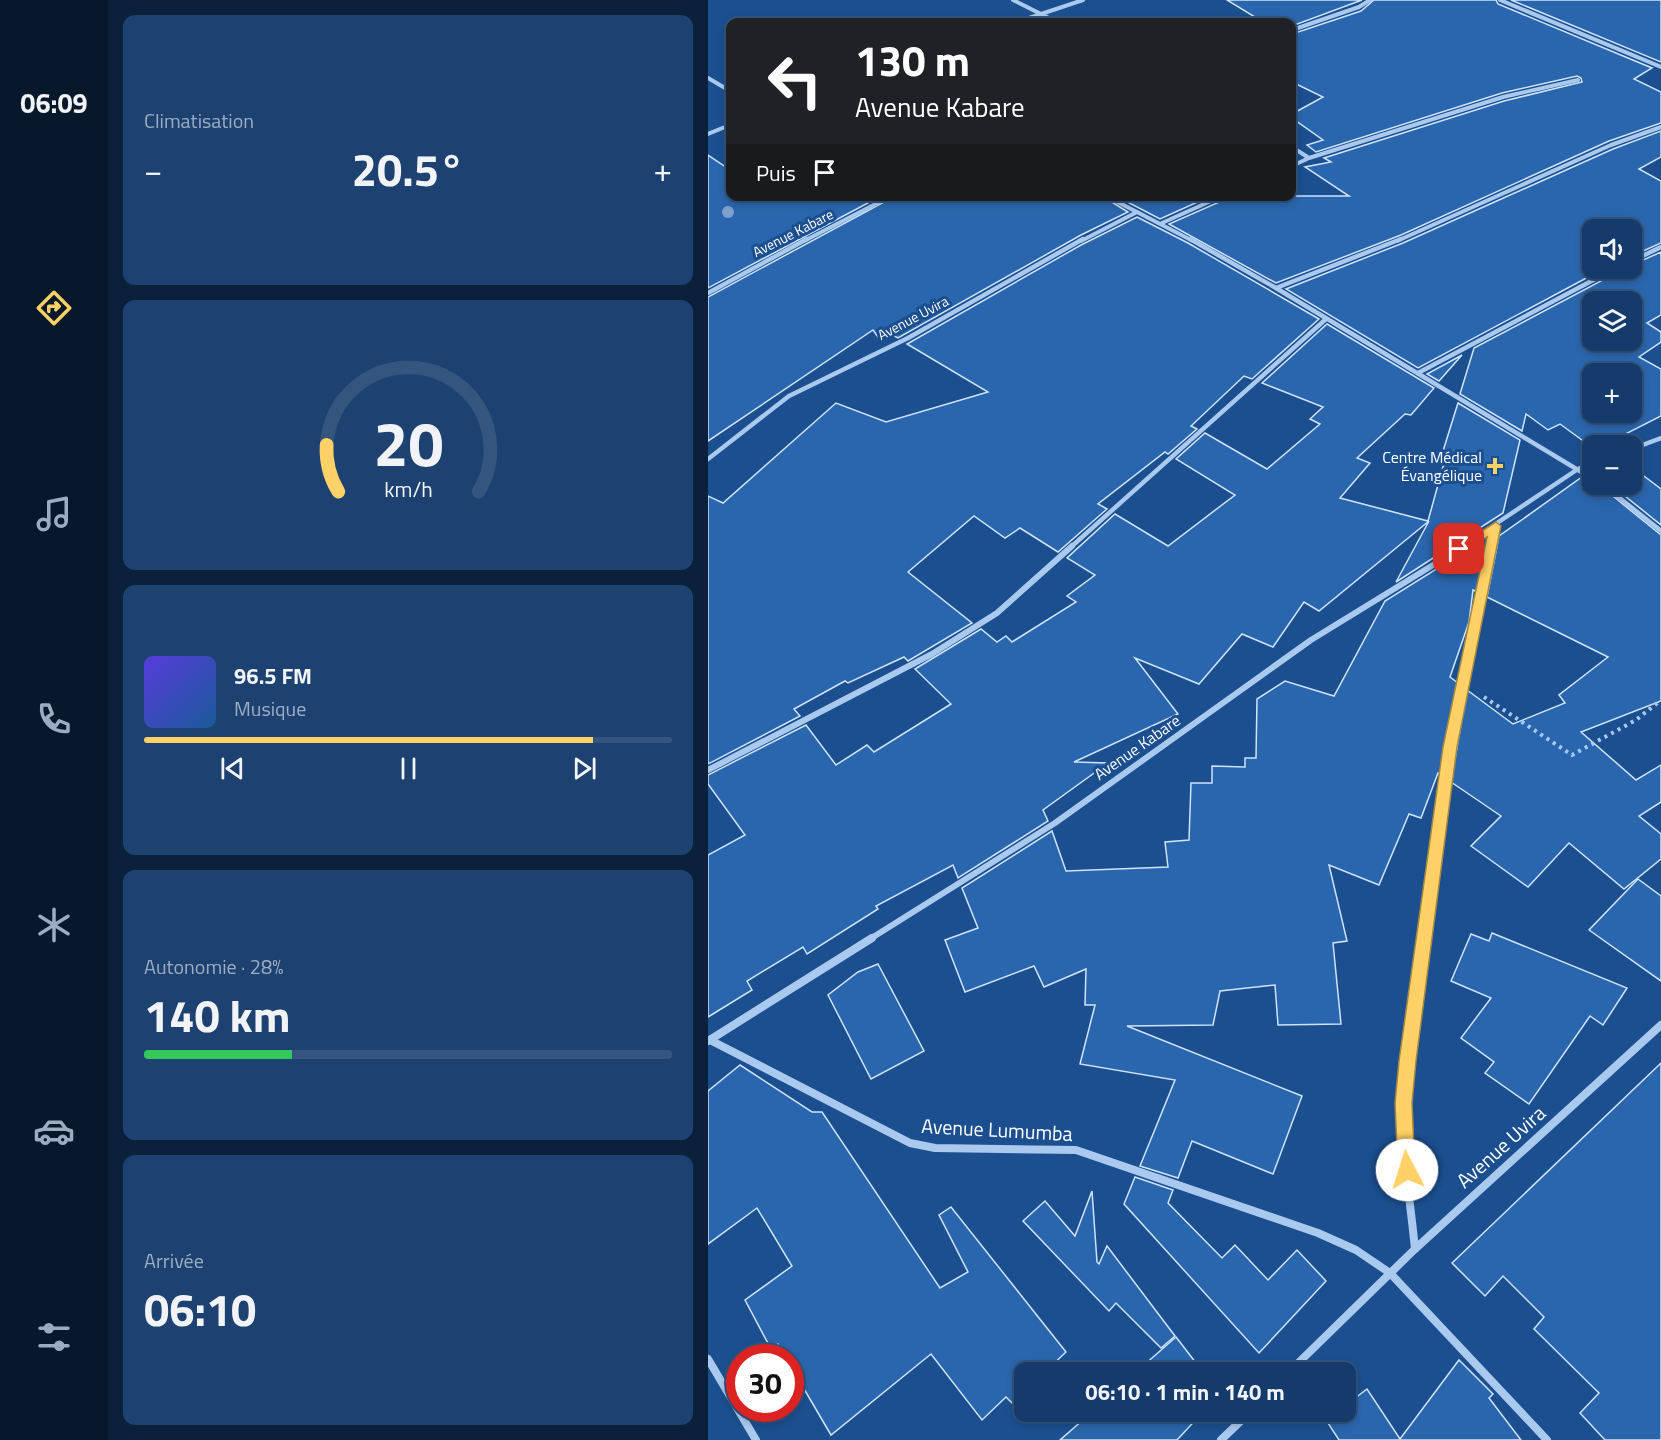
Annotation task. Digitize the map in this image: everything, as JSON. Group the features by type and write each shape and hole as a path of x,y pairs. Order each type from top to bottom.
{"street":[{"path":"1013,0 1047,18"},
{"path":"1030,18 1083,0"},
{"path":"1296,29 1359,7 1370,0"},
{"path":"1500,0 1661,67"},
{"path":"708,78 726,89"},
{"path":"1296,164 1309,158 1503,97 1578,80"},
{"path":"708,134 726,126"},
{"path":"1276,288 1392,243 1611,145 1661,127"},
{"path":"1296,150 1309,158"},
{"name":"Avenue Kabare","path":"708,293 760,263 881,201"},
{"path":"1116,201 1162,223 1276,288 1582,472"},
{"path":"1162,223 1211,201"},
{"name":"Avenue Uvira","path":"708,459 789,396 908,338 1064,249 1137,212"},
{"path":"1642,256 1661,247"},
{"path":"1418,373 1595,279"},
{"path":"708,770 932,654 997,613 1326,319"},
{"path":"1642,445 1661,438"},
{"name":"Avenue Kabare","path":"709,1041 1055,823 1311,640 1496,526 1582,467"},
{"path":"1616,495 1661,531"},
{"path":"1415,1249 1404,1150 1407,1061 1450,747 1496,526"},
{"name":"Avenue Uvira","path":"1299,1362 1415,1249 1661,1025"},
{"name":"Avenue Lumumba","path":"709,1041 910,1143 934,1148 1076,1150 1318,1233 1356,1250 1390,1273 1547,1440"},
{"path":"708,1359 756,1440"},
{"path":"1221,1440 1240,1422"}],"path":[{"path":"1464,683 1572,755 1636,720 1661,700"}],"building":[{"path":"1227,0 1362,0 1296,25 1296,18 1256,18"},
{"path":"1374,0 1496,0 1498,4 1652,68 1634,79 1661,92 1661,123 1609,141 1401,235 1276,283 1169,224 1222,201 1296,201 1296,196 1349,196 1305,167 1331,162 1324,158 1504,101 1582,82 1577,76 1502,93 1316,152 1307,145 1323,140 1296,121 1296,112 1323,97 1296,84 1296,33 1361,11"},
{"path":"1511,0 1661,0 1661,62"},
{"path":"1661,131 1661,157 1639,169 1661,181 1661,243 1642,252 1642,219 1582,219 1582,279 1584,279 1418,368 1286,289 1403,243 1613,149"},
{"path":"708,155 726,167 726,201 872,201 708,288"},
{"path":"886,201 1110,201 1128,212 1081,235 898,338 887,332 878,337 873,330 708,441 708,297"},
{"path":"1126,201 1200,201 1160,219"},
{"path":"1137,217 1188,243 1319,319 1252,379 1244,376 1191,426 1197,429 1168,454 1165,452 1098,504 1107,509 1058,552 1020,528 1005,538 974,516 908,572 972,623 908,661 904,657 848,683 845,681 794,709 800,716 708,764 708,496 723,503 836,403 886,422 988,392 907,344 1081,245"},
{"path":"1661,252 1661,315 1647,323 1661,332 1661,342 1639,357 1661,369 1661,416 1624,435 1582,435 1582,440 1560,424 1548,430 1526,414 1522,431 1460,394 1474,348 1605,279 1642,279 1642,261"},
{"path":"1327,324 1434,388 1411,415 1405,414 1357,458 1370,463 1340,498 1428,521 1447,452 1443,451 1458,403 1520,440 1503,513 1396,582 1429,521 1319,611 1304,602 1273,647 1242,634 1199,684 1135,658 1178,714 1074,762 1108,763 1043,810 1048,821 958,878 953,865 876,906 878,909 807,954 803,947 747,981 752,990 708,1017 708,855 745,835 708,784 708,775 806,725 836,765 867,745 874,752 951,704 915,669 981,629 997,642 1006,636 1012,642 1076,602 1067,596 1095,575 1067,558 1115,514 1168,546 1235,495 1176,459 1205,433 1267,469 1320,424 1310,419 1323,407 1262,383"},
{"path":"1462,355 1439,381 1427,374"},
{"path":"1642,475 1661,489 1661,525 1624,495 1642,495"},
{"path":"1582,477 1582,495 1612,495 1661,535 1661,701 1581,732 1636,780 1661,765 1661,802 1639,816 1661,834 1661,859 1624,889 1569,843 1528,887 1471,846 1501,816 1451,782 1467,690 1513,724 1565,703 1559,695 1608,657 1487,597 1499,536"},
{"path":"1490,533 1477,592 1473,590 1469,622 1450,677 1458,683 1441,775 1438,773 1421,818 1409,814 1379,885 1329,865 1347,941 1333,943 1341,1024 1278,1025 1275,985 1220,991 1213,1025 1127,1026 1302,1096 1273,1174 1192,1141 1178,1178 1140,1166 1175,1080 1080,1064 1095,1005 1085,1005 1086,969 1044,987 1034,966 965,992 945,940 978,928 962,888 1052,831 1066,871 1168,867 1165,842 1189,840 1191,783 1212,783 1212,766 1245,767 1245,758 1256,758 1257,699 1285,681 1334,696 1385,601"},
{"path":"1638,879 1661,896 1661,981 1589,930"},
{"path":"1492,933 1627,988 1603,1025 1590,1016 1529,1104 1485,1073 1494,1062 1461,1038 1491,998 1451,981 1471,934 1489,941"},
{"path":"878,964 924,1051 871,1079 828,995 858,972"},
{"path":"1661,1063 1661,1440 1605,1440 1580,1413 1599,1393 1534,1329 1544,1317 1503,1276 1485,1296 1452,1263"},
{"path":"740,1065 812,1112 822,1112 940,1288 968,1272 939,1215 951,1207 1066,1352 1056,1362 1014,1362 1014,1403 1006,1397 982,1420 931,1354 831,1435 804,1389 804,1344 768,1344 745,1300 792,1266 757,1208 708,1244 708,1091"},
{"path":"1135,1177 1173,1190 1168,1203 1222,1258 1235,1245 1268,1280 1297,1250 1326,1281 1259,1353 1124,1204"},
{"path":"1092,1191 1097,1262 1099,1264 1107,1246 1175,1336 1161,1348 1116,1303 1109,1311 1023,1221 1045,1201 1075,1236"},
{"path":"1176,1337 1195,1362 1147,1362"},
{"path":"1459,1360 1493,1394 1489,1398 1521,1440 1339,1440 1327,1422 1356,1422 1356,1397 1367,1389 1400,1439"},
{"path":"1081,1422 1194,1422 1177,1440 1060,1440"}],"place":[{"name":"Centre Médical Évangélique","path":"1495,466"}],"route":[{"path":"1407,1170 1404,1150 1407,1061 1450,747 1496,526 1459,549"}]}
